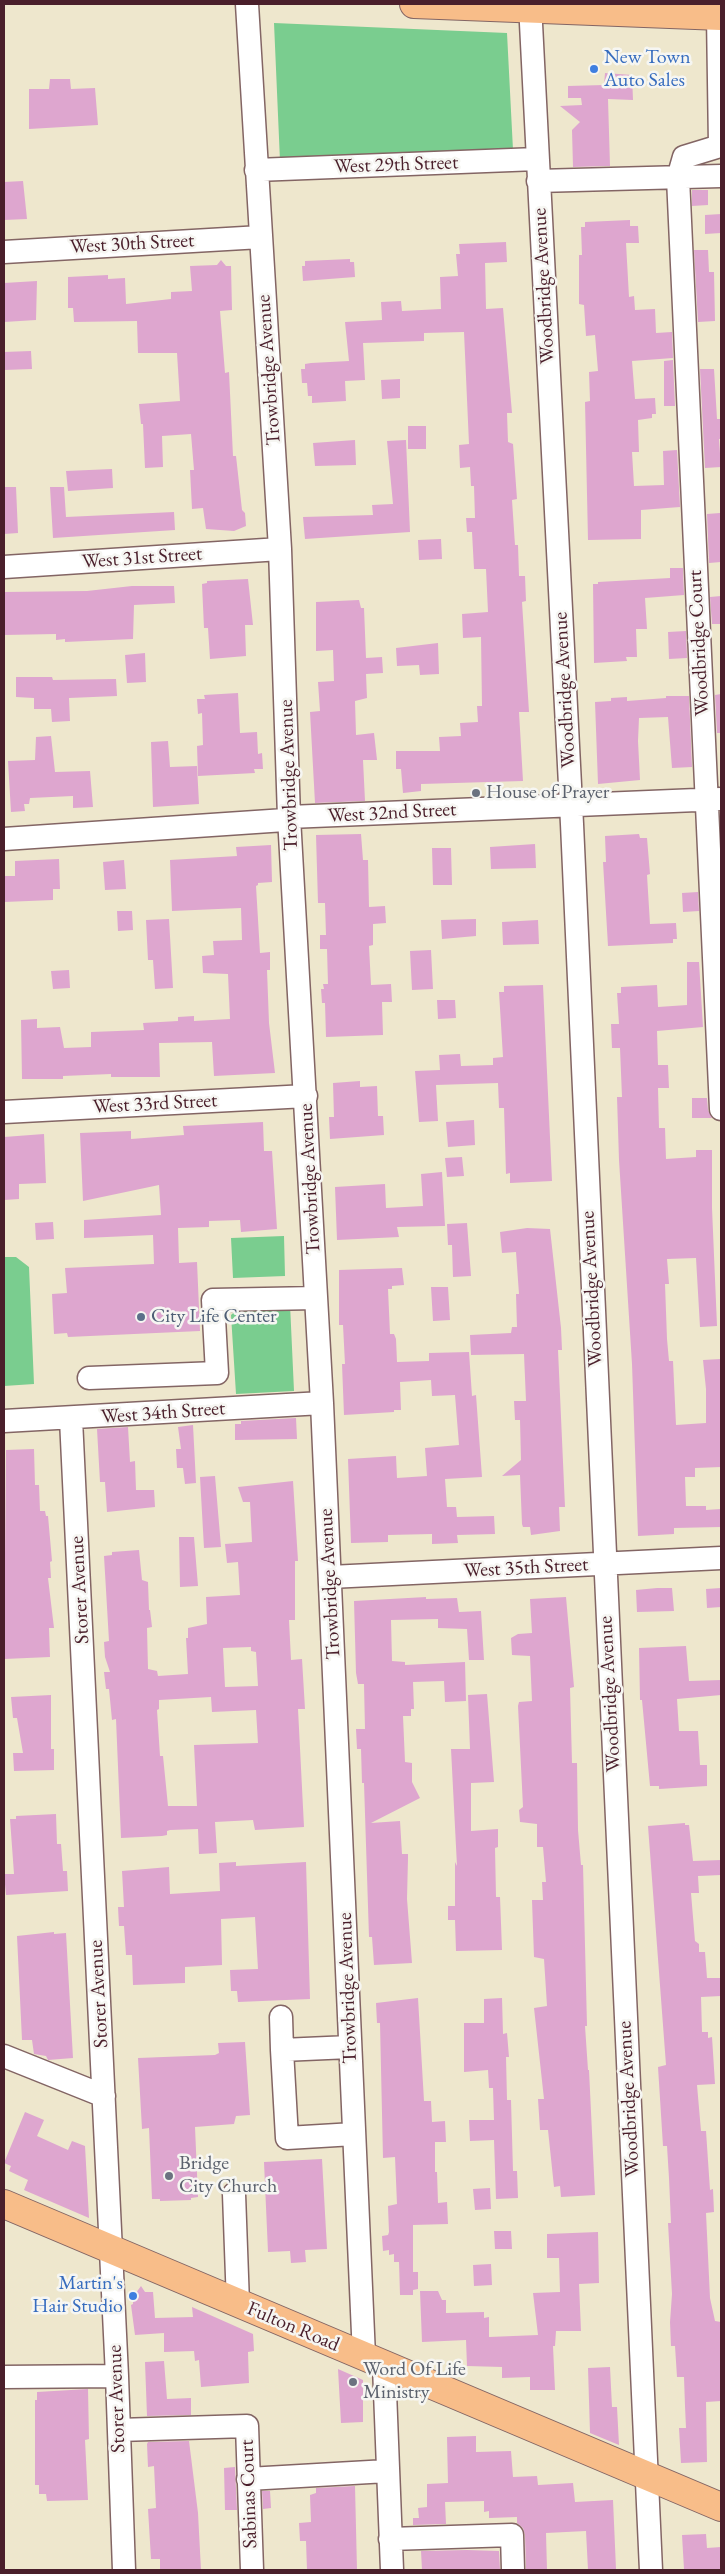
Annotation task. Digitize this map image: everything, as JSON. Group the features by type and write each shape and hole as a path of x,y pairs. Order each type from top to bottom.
{"main road":[{"path":"414,4 530,6 720,16"},
{"name":"Fulton Road","path":"4,2204 238,2304 647,2474 721,2507"}],"street":[{"name":"Trowbridge Avenue","path":"247,4 280,549 290,817 322,1403 354,2134 374,2361 388,2471 392,2570"},
{"name":"Woodbridge Avenue","path":"530,6 571,805 651,2570"},
{"path":"678,178 684,157 720,146 720,16"},
{"name":"West 29th Street","path":"256,170 538,170 678,178 721,176"},
{"name":"Woodbridge Court","path":"678,178 714,800 721,1109"},
{"name":"West 30th Street","path":"4,252 261,237"},
{"name":"West 31st Street","path":"4,567 280,549"},
{"name":"West 32nd Street","path":"4,839 285,820 290,817 714,800"},
{"name":"West 33rd Street","path":"4,1112 306,1096"},
{"path":"89,1378 217,1373 213,1300 316,1298"},
{"name":"West 34th Street","path":"4,1421 322,1403"},
{"name":"Storer Avenue","path":"71,1418 117,2376 124,2570"},
{"name":"West 35th Street","path":"330,1577 721,1558"},
{"path":"281,2017 287,2138 354,2134"},
{"path":"282,2050 350,2047"},
{"path":"4,2056 104,2096"},
{"path":"234,2194 238,2304"},
{"path":"4,2378 117,2376"},
{"name":"Sabinas Court","path":"119,2430 247,2426 252,2570"},
{"path":"248,2479 388,2471"},
{"path":"390,2538 512,2535 513,2570"}],"green space":[{"path":"274,23 507,33 513,150 280,161"},
{"path":"284,1236 285,1276 233,1278 231,1238"},
{"path":"4,1257 16,1257 29,1267 34,1384 4,1386"},
{"path":"290,1304 294,1391 236,1394 231,1315 240,1307"}],"building":[{"path":"605,73 632,75 633,100 608,99 610,166 573,167 572,130 580,122 560,106 582,105 581,98 568,98 568,86 604,85"},
{"path":"50,79 70,79 71,89 95,88 98,125 29,129 29,89 49,89"},
{"path":"23,181 27,219 4,220 4,182"},
{"path":"692,190 708,190 708,205 692,206"},
{"path":"721,214 721,233 705,234 705,215"},
{"path":"630,220 630,226 638,226 639,243 626,243 629,297 634,296 635,310 655,309 656,333 672,332 673,358 632,361 635,399 655,398 656,414 652,414 652,418 638,420 639,452 632,452 634,486 664,485 663,451 677,450 680,507 641,510 641,539 588,540 585,402 590,401 589,372 598,371 595,335 586,336 584,305 579,304 579,255 582,255 581,227 585,227 585,222"},
{"path":"506,242 507,262 485,263 486,309 503,308 512,413 507,413 508,442 513,444 517,499 512,500 515,545 518,545 519,576 525,576 526,601 522,602 529,712 519,712 523,781 421,784 421,791 403,793 401,769 396,769 396,751 440,751 439,737 461,736 460,723 478,722 477,706 482,706 481,637 463,638 462,614 488,612 486,569 474,569 472,532 467,532 466,518 475,518 474,486 471,486 470,467 460,468 459,445 469,444 464,332 424,333 424,341 363,343 365,380 345,381 346,401 312,403 312,396 308,396 307,383 302,383 301,369 305,369 305,364 311,363 349,361 345,322 382,320 381,302 401,301 402,311 441,309 440,277 458,276 456,254 460,254 459,244"},
{"path":"694,250 708,250 709,272 714,272 715,321 698,322"},
{"path":"350,259 350,262 354,262 355,277 303,281 302,266 305,266 305,261"},
{"path":"221,260 226,266 231,266 232,310 220,311 225,373 229,372 233,456 236,456 242,510 245,513 246,526 234,531 206,529 203,508 192,509 190,470 194,470 191,434 162,436 163,467 145,468 143,424 141,424 139,404 180,401 177,353 138,353 137,321 74,322 73,308 68,308 68,277 108,275 108,279 125,278 126,304 171,299 171,292 192,291 190,266 217,265"},
{"path":"37,281 36,320 4,322 4,283"},
{"path":"31,351 32,369 4,370 4,352"},
{"path":"673,360 675,406 664,406 664,361"},
{"path":"700,369 714,369 717,419 721,419 721,439 719,439 721,467 705,468"},
{"path":"400,379 400,398 382,399 381,380"},
{"path":"408,426 426,426 426,449 408,449"},
{"path":"355,440 356,465 315,466 313,443"},
{"path":"406,440 410,532 305,539 303,517 373,515 372,505 393,504 387,441"},
{"path":"112,469 113,488 68,491 66,471"},
{"path":"4,487 16,487 18,533 4,534"},
{"path":"50,487 64,487 66,517 174,512 175,530 53,538"},
{"path":"720,513 721,562 709,563 707,514"},
{"path":"441,539 442,559 419,560 418,540"},
{"path":"670,568 683,568 684,595 645,598 647,629 636,629 637,657 626,657 627,661 594,663 593,584 598,584 598,582 670,578"},
{"path":"248,579 253,625 245,625 246,656 210,659 208,628 204,628 202,584 207,583 207,581"},
{"path":"132,586 174,586 175,603 134,605 133,639 65,642 65,639 56,640 56,634 4,635 4,592 87,591"},
{"path":"721,596 721,624 712,624 710,597"},
{"path":"359,600 361,608 364,608 366,658 382,657 383,673 366,674 367,698 355,701 356,735 374,733 377,760 363,760 365,801 315,803 310,712 320,711 318,682 334,681 333,650 316,651 316,602"},
{"path":"686,631 687,658 669,659 668,632"},
{"path":"438,643 439,674 420,675 419,665 397,666 396,648"},
{"path":"145,653 146,682 127,683 125,655"},
{"path":"16,677 52,677 53,680 116,679 117,696 69,698 70,721 52,722 51,709 34,709 34,698 16,697"},
{"path":"238,693 240,733 257,732 258,754 262,753 263,769 254,769 255,773 198,776 197,746 203,745 202,713 198,714 197,699 205,699 204,695"},
{"path":"721,694 721,733 717,733 715,695"},
{"path":"666,696 689,696 692,767 672,768 668,717 639,718 640,780 598,784 595,702 611,701 611,698 627,697 627,701 666,698"},
{"path":"51,736 55,772 90,771 93,807 73,808 73,796 30,798 29,804 24,804 25,811 11,812 8,761 35,760 36,737"},
{"path":"168,741 170,767 197,766 199,804 153,807 151,742"},
{"path":"361,834 363,860 368,860 369,907 385,906 386,923 373,924 373,945 369,946 371,985 391,984 392,1002 382,1002 383,1035 326,1037 325,1003 322,1003 321,989 324,989 323,984 328,984 327,949 320,949 320,935 326,935 325,903 318,903 316,835"},
{"path":"639,834 640,838 647,838 650,874 647,875 650,924 676,923 677,939 673,939 673,943 608,946 603,862 606,862 605,836"},
{"path":"535,844 536,868 491,869 490,847"},
{"path":"271,845 272,882 258,883 256,886 260,953 270,952 270,970 267,970 269,1023 275,1073 214,1076 212,1042 159,1043 160,1077 111,1077 111,1074 63,1076 63,1079 22,1079 21,1020 37,1019 37,1028 60,1027 64,1048 91,1047 91,1032 144,1030 143,1023 178,1021 178,1017 194,1016 194,1021 230,1019 228,974 203,973 202,956 214,955 213,941 242,940 241,908 172,911 170,860 237,856 236,847"},
{"path":"432,848 451,848 452,885 433,885"},
{"path":"59,859 60,889 53,889 53,900 4,902 4,876 15,876 15,861"},
{"path":"124,860 126,889 105,890 103,862"},
{"path":"698,892 699,911 683,912 682,893"},
{"path":"117,911 132,911 133,930 118,931"},
{"path":"169,919 173,988 155,989 153,960 148,960 146,920"},
{"path":"476,919 476,936 442,939 441,920"},
{"path":"538,920 539,944 503,945 502,922"},
{"path":"431,950 433,989 412,990 410,951"},
{"path":"687,962 699,962 703,1027 657,1031 658,1065 668,1065 669,1088 658,1088 659,1128 665,1128 666,1159 696,1157 696,1150 712,1150 712,1208 717,1326 700,1327 696,1258 667,1259 669,1284 665,1284 667,1339 669,1361 673,1361 676,1425 706,1423 706,1389 703,1360 721,1359 721,1467 695,1468 695,1477 685,1477 686,1506 706,1506 706,1510 721,1509 721,1527 674,1528 674,1534 638,1536 632,1364 619,1160 617,1097 622,1097 620,1048 612,1048 611,1024 619,1024 617,993 621,993 621,987 657,985 658,1007 687,1005"},
{"path":"69,970 70,988 53,989 51,971"},
{"path":"543,985 552,1181 510,1183 510,1173 506,1174 504,1108 499,1108 498,1083 436,1085 438,1121 419,1122 415,1071 440,1070 439,1055 460,1054 461,1066 493,1065 493,1058 503,1057 499,992 504,992 504,986"},
{"path":"437,1000 455,1000 456,1018 438,1019"},
{"path":"360,1081 360,1087 377,1086 378,1116 383,1116 384,1135 330,1139 329,1117 334,1117 333,1083"},
{"path":"692,1098 707,1098 708,1110 712,1118 692,1118"},
{"path":"474,1120 475,1145 448,1147 446,1122"},
{"path":"263,1122 264,1151 272,1151 277,1229 241,1232 240,1220 209,1221 209,1227 178,1228 179,1263 197,1262 200,1331 68,1337 67,1333 54,1334 52,1294 67,1293 65,1268 154,1264 153,1235 84,1238 84,1220 161,1215 159,1185 83,1201 80,1133 131,1131 131,1139 184,1135 183,1126"},
{"path":"44,1134 46,1183 19,1184 19,1199 4,1200 4,1137"},
{"path":"462,1157 464,1176 447,1177 445,1158"},
{"path":"442,1172 445,1226 397,1227 399,1237 337,1240 335,1187 385,1184 386,1208 423,1206 421,1174"},
{"path":"53,1222 54,1239 36,1240 35,1223"},
{"path":"467,1223 471,1276 453,1277 452,1245 448,1245 447,1224"},
{"path":"527,1228 550,1229 561,1328 562,1350 558,1350 565,1507 559,1507 560,1531 531,1535 530,1527 523,1527 522,1524 520,1475 502,1476 521,1460 520,1420 515,1420 514,1401 526,1401 524,1354 471,1355 470,1335 511,1333 512,1327 517,1327 516,1294 519,1294 516,1252 502,1253 500,1232"},
{"path":"402,1268 404,1285 392,1286 392,1289 388,1289 390,1334 394,1334 396,1339 397,1362 429,1361 429,1353 469,1352 472,1396 476,1395 482,1477 445,1479 447,1507 456,1507 457,1517 494,1516 495,1534 457,1535 458,1543 432,1544 432,1534 388,1535 388,1542 351,1543 348,1459 396,1456 397,1478 427,1476 425,1448 459,1445 455,1395 432,1396 431,1380 400,1382 401,1410 344,1415 342,1364 345,1364 343,1325 339,1325 339,1270"},
{"path":"431,1287 448,1287 450,1320 433,1321"},
{"path":"296,1418 297,1439 235,1440 235,1424 241,1424 241,1421"},
{"path":"193,1425 196,1483 185,1484 183,1468 177,1468 176,1449 181,1449 178,1427"},
{"path":"128,1427 130,1462 135,1461 136,1490 154,1490 155,1507 107,1512 105,1482 100,1482 97,1429"},
{"path":"34,1449 35,1485 39,1485 40,1511 45,1511 46,1516 48,1516 52,1561 50,1562 51,1578 48,1578 54,1628 49,1628 50,1657 4,1659 6,1450"},
{"path":"215,1476 221,1547 204,1548 200,1477"},
{"path":"293,1481 298,1561 295,1561 295,1620 289,1620 291,1660 302,1659 305,1709 298,1709 304,1827 255,1830 253,1820 215,1822 217,1853 199,1854 198,1829 170,1830 167,1831 167,1835 162,1836 121,1838 116,1719 112,1720 109,1689 106,1689 104,1672 110,1672 105,1657 104,1642 109,1641 104,1556 112,1555 112,1552 139,1550 142,1580 148,1582 152,1627 147,1628 148,1669 157,1671 158,1676 188,1674 186,1638 188,1638 188,1628 207,1624 206,1597 240,1595 238,1562 227,1563 225,1544 252,1542 250,1502 243,1502 238,1487","holes":["251,1647 251,1651 256,1652 258,1686 225,1687 223,1648","211,1697 212,1712 256,1710 258,1743 194,1745 197,1806 168,1806 163,1756 160,1756 157,1710 159,1709 159,1700"]},
{"path":"179,1537 194,1537 198,1586 180,1587"},
{"path":"672,1588 674,1611 637,1612 636,1590"},
{"path":"721,1588 721,1607 707,1608 706,1589"},
{"path":"426,1597 426,1599 457,1598 459,1612 481,1611 484,1660 469,1660 467,1629 438,1628 438,1619 391,1620 392,1661 405,1662 405,1665 465,1662 466,1701 445,1702 444,1681 413,1682 414,1709 411,1709 411,1716 403,1716 405,1762 412,1763 412,1782 420,1798 371,1823 400,1821 402,1854 408,1854 407,1899 412,1963 374,1965 372,1937 369,1937 364,1783 362,1783 361,1749 357,1749 356,1729 365,1729 364,1684 358,1684 356,1673 354,1601"},
{"path":"566,1597 574,1687 570,1688 572,1763 577,1763 578,1830 581,1865 583,1865 587,2026 585,2026 595,2195 561,2197 560,2186 554,2187 548,2130 540,2130 538,2099 544,2099 534,2008 547,2006 544,1959 534,1957 532,1900 543,1900 542,1882 546,1882 543,1847 537,1847 537,1824 520,1822 519,1810 523,1807 518,1706 519,1702 532,1701 530,1656 512,1655 511,1638 518,1634 532,1633 530,1599"},
{"path":"686,1646 689,1681 721,1680 721,1695 677,1699 679,1731 698,1731 700,1765 707,1765 707,1786 659,1789 659,1786 650,1786 642,1700 640,1700 639,1648"},
{"path":"487,1694 494,1782 471,1783 471,1831 498,1829 498,1847 495,1848 496,1897 500,1897 502,1950 456,1951 455,1920 448,1920 448,1906 455,1906 455,1862 457,1866 451,1749 470,1749 468,1695"},
{"path":"51,1695 51,1749 54,1749 54,1770 14,1771 13,1753 23,1753 17,1718 13,1718 11,1697"},
{"path":"56,1814 57,1844 61,1844 63,1871 67,1871 68,1891 6,1895 4,1874 14,1874 10,1819 16,1819 16,1816"},
{"path":"685,1823 685,1825 689,1825 693,1861 721,1860 721,1875 698,1876 699,1893 691,1893 695,1941 699,1944 699,1952 705,1952 707,1978 720,1978 721,1996 701,1997 702,2032 708,2032 708,2038 712,2037 715,2084 697,2085 701,2131 706,2131 710,2190 713,2189 714,2212 706,2213 710,2298 715,2321 721,2322 721,2401 706,2402 707,2462 681,2463 679,2428 686,2428 684,2377 677,2377 675,2346 671,2346 672,2294 668,2223 671,2223 669,2178 667,2146 663,2146 658,2067 666,2065 648,1826"},
{"path":"236,1862 236,1866 306,1862 310,1999 238,2002 237,1991 231,1991 230,1970 258,1969 255,1917 221,1919 222,1965 185,1967 185,1983 133,1985 132,1955 126,1955 124,1926 119,1926 118,1907 124,1907 122,1871 169,1867 170,1894 220,1891 219,1863"},
{"path":"54,1932 54,1934 66,1933 73,2058 48,2060 46,2056 34,2054 32,2040 22,2040 17,1936"},
{"path":"418,1998 424,2101 431,2101 432,2122 445,2121 446,2142 435,2142 435,2172 437,2172 438,2203 447,2202 448,2224 413,2225 413,2272 418,2272 418,2289 413,2290 413,2295 400,2295 399,2262 394,2262 394,2254 389,2255 389,2250 383,2251 382,2236 388,2235 389,2232 388,2206 397,2204 395,2157 383,2158 380,2023 377,2023 376,2003"},
{"path":"502,1998 503,2034 507,2033 509,2057 506,2057 507,2100 511,2100 513,2171 517,2171 518,2198 496,2199 494,2140 470,2141 469,2120 494,2120 493,2088 489,2088 488,2070 464,2072 464,2023 484,2023 484,1999"},
{"path":"245,2042 250,2115 236,2116 234,2124 195,2127 198,2197 191,2198 191,2200 160,2201 160,2199 152,2199 149,2128 142,2129 138,2058 215,2055 219,2053 218,2043"},
{"path":"25,2112 44,2120 37,2136 68,2150 72,2141 85,2146 89,2218 24,2190 28,2180 9,2171 11,2166 4,2163"},
{"path":"322,2159 327,2249 305,2250 306,2262 291,2263 290,2251 268,2252 264,2162"},
{"path":"490,2188 491,2209 475,2210 473,2189"},
{"path":"494,2231 511,2231 512,2249 495,2249"},
{"path":"598,2232 599,2283 579,2284 581,2331 556,2331 555,2346 553,2346 555,2390 530,2390 530,2377 502,2378 502,2367 467,2366 466,2340 422,2342 420,2291 438,2291 442,2300 446,2300 446,2313 484,2312 484,2318 489,2317 489,2337 538,2335 533,2293 560,2292 559,2258 547,2258 547,2234"},
{"path":"491,2264 492,2285 474,2286 473,2265"},
{"path":"141,2286 145,2292 153,2292 155,2318 193,2317 192,2307 253,2334 254,2351 248,2352 249,2383 201,2387 199,2360 195,2361 194,2351 164,2352 164,2333 135,2335 131,2305 133,2304 133,2297"},
{"path":"164,2361 167,2399 191,2398 191,2415 147,2416 145,2362"},
{"path":"610,2367 612,2407 617,2407 619,2445 590,2433 588,2368"},
{"path":"338,2369 363,2380 363,2422 341,2423"},
{"path":"88,2389 89,2439 85,2440 88,2500 47,2501 46,2494 39,2494 39,2485 35,2485 35,2400 37,2400 37,2392"},
{"path":"476,2436 476,2452 511,2451 513,2477 537,2476 538,2485 573,2483 575,2502 613,2500 616,2569 588,2570 586,2531 546,2533 547,2570 526,2570 525,2535 523,2528 517,2523 517,2517 489,2518 489,2511 484,2512 484,2501 445,2502 446,2524 413,2525 413,2518 419,2518 418,2508 427,2507 427,2484 448,2483 447,2437"},
{"path":"189,2441 198,2513 201,2570 160,2570 160,2559 151,2559 148,2509 156,2508 154,2466 148,2467 147,2444 148,2442"},
{"path":"235,2467 237,2510 225,2510 224,2468"},
{"path":"355,2486 357,2570 307,2570 306,2541 300,2541 299,2523 311,2522 310,2495 316,2493 316,2488"},
{"path":"262,2491 270,2491 271,2508 263,2509"},
{"path":"706,2534 707,2548 721,2547 721,2570 684,2569 682,2535"},
{"path":"421,2551 499,2551 500,2570 422,2570"}],"place":[{"name":"New Town Auto Sales","path":"594,69"},
{"name":"House of Prayer","path":"476,793"},
{"name":"City Life Center","path":"141,1317"},
{"name":"Bridge City Church","path":"169,2176"},
{"name":"Martin's Hair Studio","path":"133,2296"},
{"name":"Word Of Life Ministry","path":"353,2382"}]}
